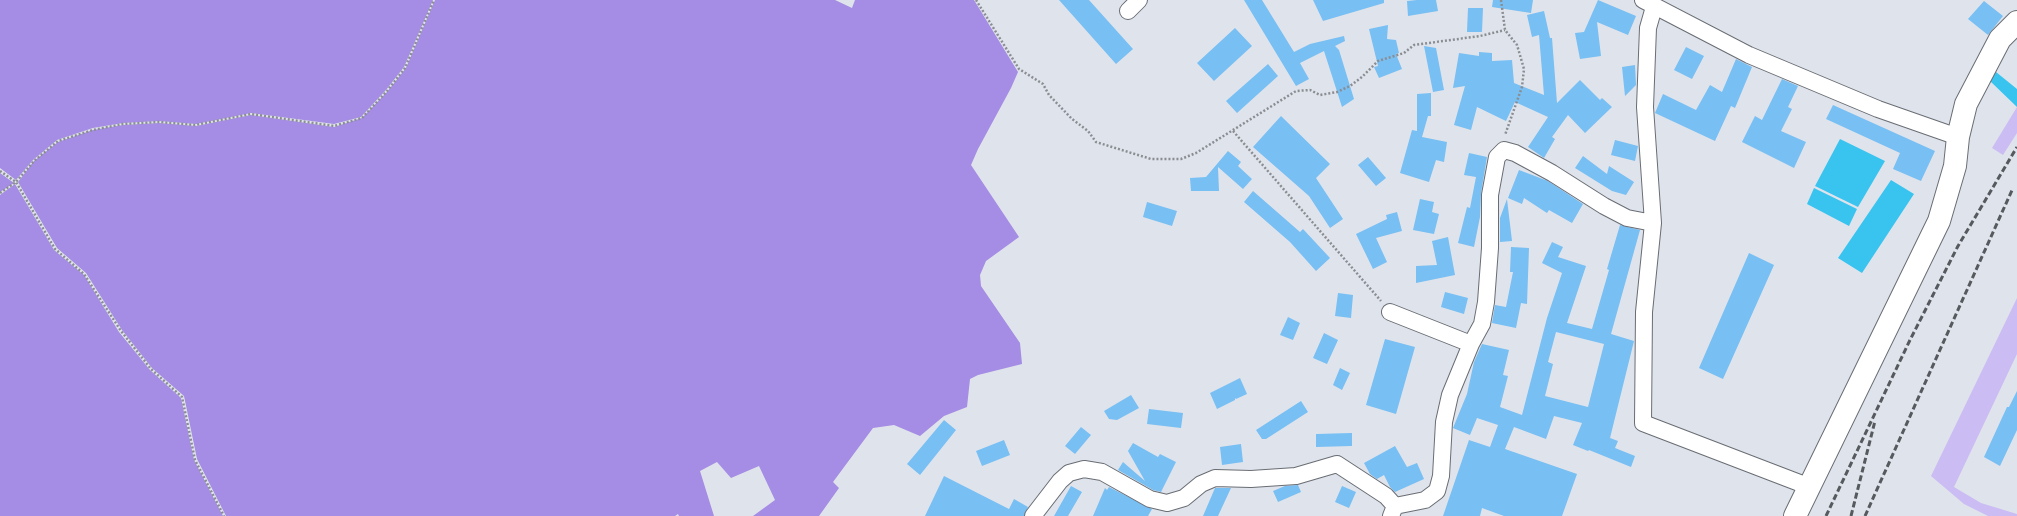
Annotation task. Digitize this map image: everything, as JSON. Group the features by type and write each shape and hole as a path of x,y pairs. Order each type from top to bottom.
{"main road":[{"path":"1795,516 1939,221 1955,166 1958,137 1966,104 2000,39 2017,22"}],"street":[{"path":"1810,487 1643,423 1644,312 1653,223 1645,107 1648,3 1749,55 1878,109 1958,137"},
{"path":"1033,516 1060,481 1069,473 1084,469 1102,472 1150,499 1167,503 1184,498 1201,484 1215,478 1251,479 1296,476 1337,464 1386,496 1393,511 1425,500 1437,491 1441,476 1444,422 1448,401 1471,344 1482,324 1489,274 1490,195 1498,157 1504,150 1515,153 1627,218 1653,223"},
{"path":"1390,312 1471,344"}],"path":[{"path":"0,193 16,182 34,161 58,141 93,130 123,124 159,122 195,125 251,114 334,126 362,118 387,91 405,68 434,0"},
{"path":"976,0 1019,69 1043,84 1049,95 1072,119 1088,131 1096,142 1151,159 1181,159 1196,152 1233,132 1296,91 1310,90 1320,95 1337,92 1356,82 1378,61 1404,53 1414,46 1480,36 1505,30"},
{"path":"1498,157 1522,87 1524,69 1517,45 1505,30 1501,0"},
{"path":"1233,132 1390,312"},
{"path":"0,171 16,182 55,249 84,274 120,331 151,369 182,397 195,460 224,516"}],"shaded area":[{"path":"0,0 433,0 404,67 386,90 361,117 334,124 251,113 196,124 159,121 123,123 93,128 57,140 33,160 16,180 0,168"},
{"path":"435,0 835,0 852,8 855,0 974,0 1018,72 971,165 1019,237 986,261 980,275 981,286 1020,343 1022,364 978,375 970,379 967,407 944,416 920,436 894,425 873,428 833,482 839,488 819,516 753,516 775,500 759,466 731,478 717,462 700,471 714,516 679,516 678,514 675,516 226,516 197,459 184,396 152,368 122,330 86,273 57,248 18,182 34,161 58,142 93,130 123,125 159,123 196,126 251,115 334,127 362,118 387,92 406,68"},
{"path":"2017,107 2017,133 2003,155 1992,148"},
{"path":"0,173 14,183 0,192"},
{"path":"15,184 54,250 84,275 119,332 150,370 181,398 194,460 223,516 0,516 0,195"},
{"path":"2017,298 2017,354 1954,487 1981,503 2017,514 2017,516 1988,516 1964,504 1931,476"}],"water":[{"path":"1996,72 2017,89 2017,107 1990,81"},
{"path":"1840,139 1885,161 1858,207 1815,186"},
{"path":"1891,180 1914,194 1862,273 1838,258"},
{"path":"1814,188 1857,209 1849,226 1807,204"}],"building":[{"path":"1059,0 1089,0 1133,49 1116,64"},
{"path":"1244,0 1262,0 1294,52 1310,44 1344,36 1345,41 1335,46 1339,50 1354,99 1342,107 1324,51 1300,63 1309,79 1296,86"},
{"path":"1313,0 1384,0 1384,3 1323,21"},
{"path":"1436,0 1438,11 1408,16 1407,1"},
{"path":"1493,0 1533,0 1531,13 1492,7"},
{"path":"1598,0 1636,16 1628,35 1597,22 1601,56 1580,59 1575,33 1584,32"},
{"path":"1984,1 2003,16 1988,35 1968,19"},
{"path":"1468,8 1483,8 1482,32 1467,32"},
{"path":"1544,11 1550,38 1552,38 1557,103 1580,80 1600,100 1602,98 1612,107 1585,133 1568,115 1552,137 1555,139 1544,158 1528,147 1548,117 1515,102 1506,121 1477,107 1471,130 1454,125 1465,86 1453,88 1459,53 1479,56 1479,52 1492,53 1492,61 1512,60 1514,83 1544,95 1539,35 1532,37 1527,15"},
{"path":"1388,25 1387,39 1396,40 1399,53 1396,54 1402,69 1379,78 1374,67 1378,66 1369,29"},
{"path":"1235,28 1252,46 1214,81 1197,63"},
{"path":"1424,46 1436,48 1444,90 1433,92"},
{"path":"1686,47 1704,56 1692,79 1674,70"},
{"path":"1736,59 1752,67 1735,108 1731,106 1715,141 1655,113 1663,94 1696,110 1710,85 1722,92"},
{"path":"1268,64 1278,76 1237,113 1226,101"},
{"path":"1635,65 1636,85 1625,96 1622,67"},
{"path":"1782,79 1798,86 1788,107 1792,109 1781,131 1806,142 1794,168 1742,142 1755,116 1762,120"},
{"path":"1431,93 1431,116 1428,116 1422,137 1447,142 1444,162 1436,160 1429,182 1400,173 1412,130 1417,131 1417,94"},
{"path":"1833,105 1935,151 1921,181 1893,169 1900,153 1826,119"},
{"path":"1281,116 1330,164 1316,178 1343,219 1330,228 1309,196 1253,147"},
{"path":"1615,140 1638,146 1635,161 1611,155"},
{"path":"1228,151 1241,162 1238,166 1252,179 1243,189 1218,167 1219,191 1191,191 1190,178 1206,177"},
{"path":"1469,153 1487,157 1481,193 1480,217 1474,247 1458,243 1467,207 1470,208 1476,177 1464,175"},
{"path":"1583,156 1607,174 1609,166 1634,182 1626,195 1612,191 1575,168"},
{"path":"1368,157 1386,178 1376,186 1358,165"},
{"path":"1519,170 1548,181 1583,204 1572,223 1549,210 1547,213 1524,198 1522,204 1508,198"},
{"path":"1253,191 1300,232 1303,229 1330,258 1316,271 1290,242 1244,202"},
{"path":"1420,199 1434,202 1432,212 1439,214 1434,234 1413,230"},
{"path":"1507,199 1512,241 1500,242 1500,218"},
{"path":"1147,202 1177,211 1172,226 1143,217"},
{"path":"1397,212 1402,231 1376,238 1387,262 1373,269 1356,234 1387,219 1386,215"},
{"path":"1620,225 1640,230 1611,334 1634,341 1610,438 1618,441 1615,448 1635,456 1631,467 1573,445 1582,423 1554,416 1546,439 1514,427 1505,449 1577,474 1562,516 1504,516 1482,508 1480,516 1443,516 1469,440 1490,447 1498,425 1477,418 1470,435 1453,428 1467,394 1474,362 1482,344 1509,350 1503,375 1508,376 1500,407 1522,415 1547,318 1562,273 1542,263 1552,242 1563,247 1558,257 1586,266 1567,323 1592,329 1609,270 1607,269","holes":["1556,332 1604,344 1588,407 1545,396 1553,364 1548,362"]},
{"path":"1448,237 1455,275 1416,283 1416,266 1437,265 1432,241"},
{"path":"1511,247 1529,248 1527,304 1521,303 1516,328 1492,323 1495,305 1506,307 1513,272 1510,272"},
{"path":"1749,253 1774,265 1723,379 1699,368"},
{"path":"1445,292 1468,298 1464,314 1441,307"},
{"path":"1338,293 1353,295 1351,318 1335,316"},
{"path":"1288,317 1300,323 1293,340 1280,335"},
{"path":"1324,333 1338,340 1327,364 1313,358"},
{"path":"1385,339 1415,347 1396,414 1366,405"},
{"path":"1340,368 1350,373 1342,390 1333,385"},
{"path":"1240,378 1247,394 1236,399 1235,398 1235,400 1217,409 1210,393"},
{"path":"2017,391 2017,430 2000,466 1984,457 2007,407 2009,407"},
{"path":"1131,395 1139,408 1117,420 1109,419 1104,411"},
{"path":"1301,401 1308,412 1266,439 1262,439 1256,430"},
{"path":"1149,409 1183,413 1181,428 1147,424"},
{"path":"944,420 956,430 920,475 907,464"},
{"path":"1081,427 1091,435 1075,454 1065,446"},
{"path":"1352,433 1352,446 1316,447 1316,434"},
{"path":"1004,440 1010,455 982,466 976,451"},
{"path":"1133,443 1158,457 1160,454 1176,462 1161,492 1153,490 1118,470 1123,462 1145,481 1128,451"},
{"path":"1241,444 1243,462 1222,465 1220,447"},
{"path":"1395,446 1407,467 1417,463 1424,479 1395,492 1390,487 1384,475 1377,479 1370,474 1364,463"},
{"path":"944,476 1009,509 1014,499 1028,507 1024,516 925,516"},
{"path":"1298,485 1301,492 1278,502 1273,491 1285,486"},
{"path":"1071,486 1082,492 1068,516 1054,516"},
{"path":"1342,486 1356,492 1349,508 1335,502"},
{"path":"1109,487 1152,509 1148,516 1093,516 1105,488 1107,490"},
{"path":"1215,488 1231,488 1218,516 1203,516"}],"railway":[{"path":"1826,516 1910,340 1958,246 2017,147"},
{"path":"1865,516 2013,188"},
{"path":"1851,516 1875,421"}]}
